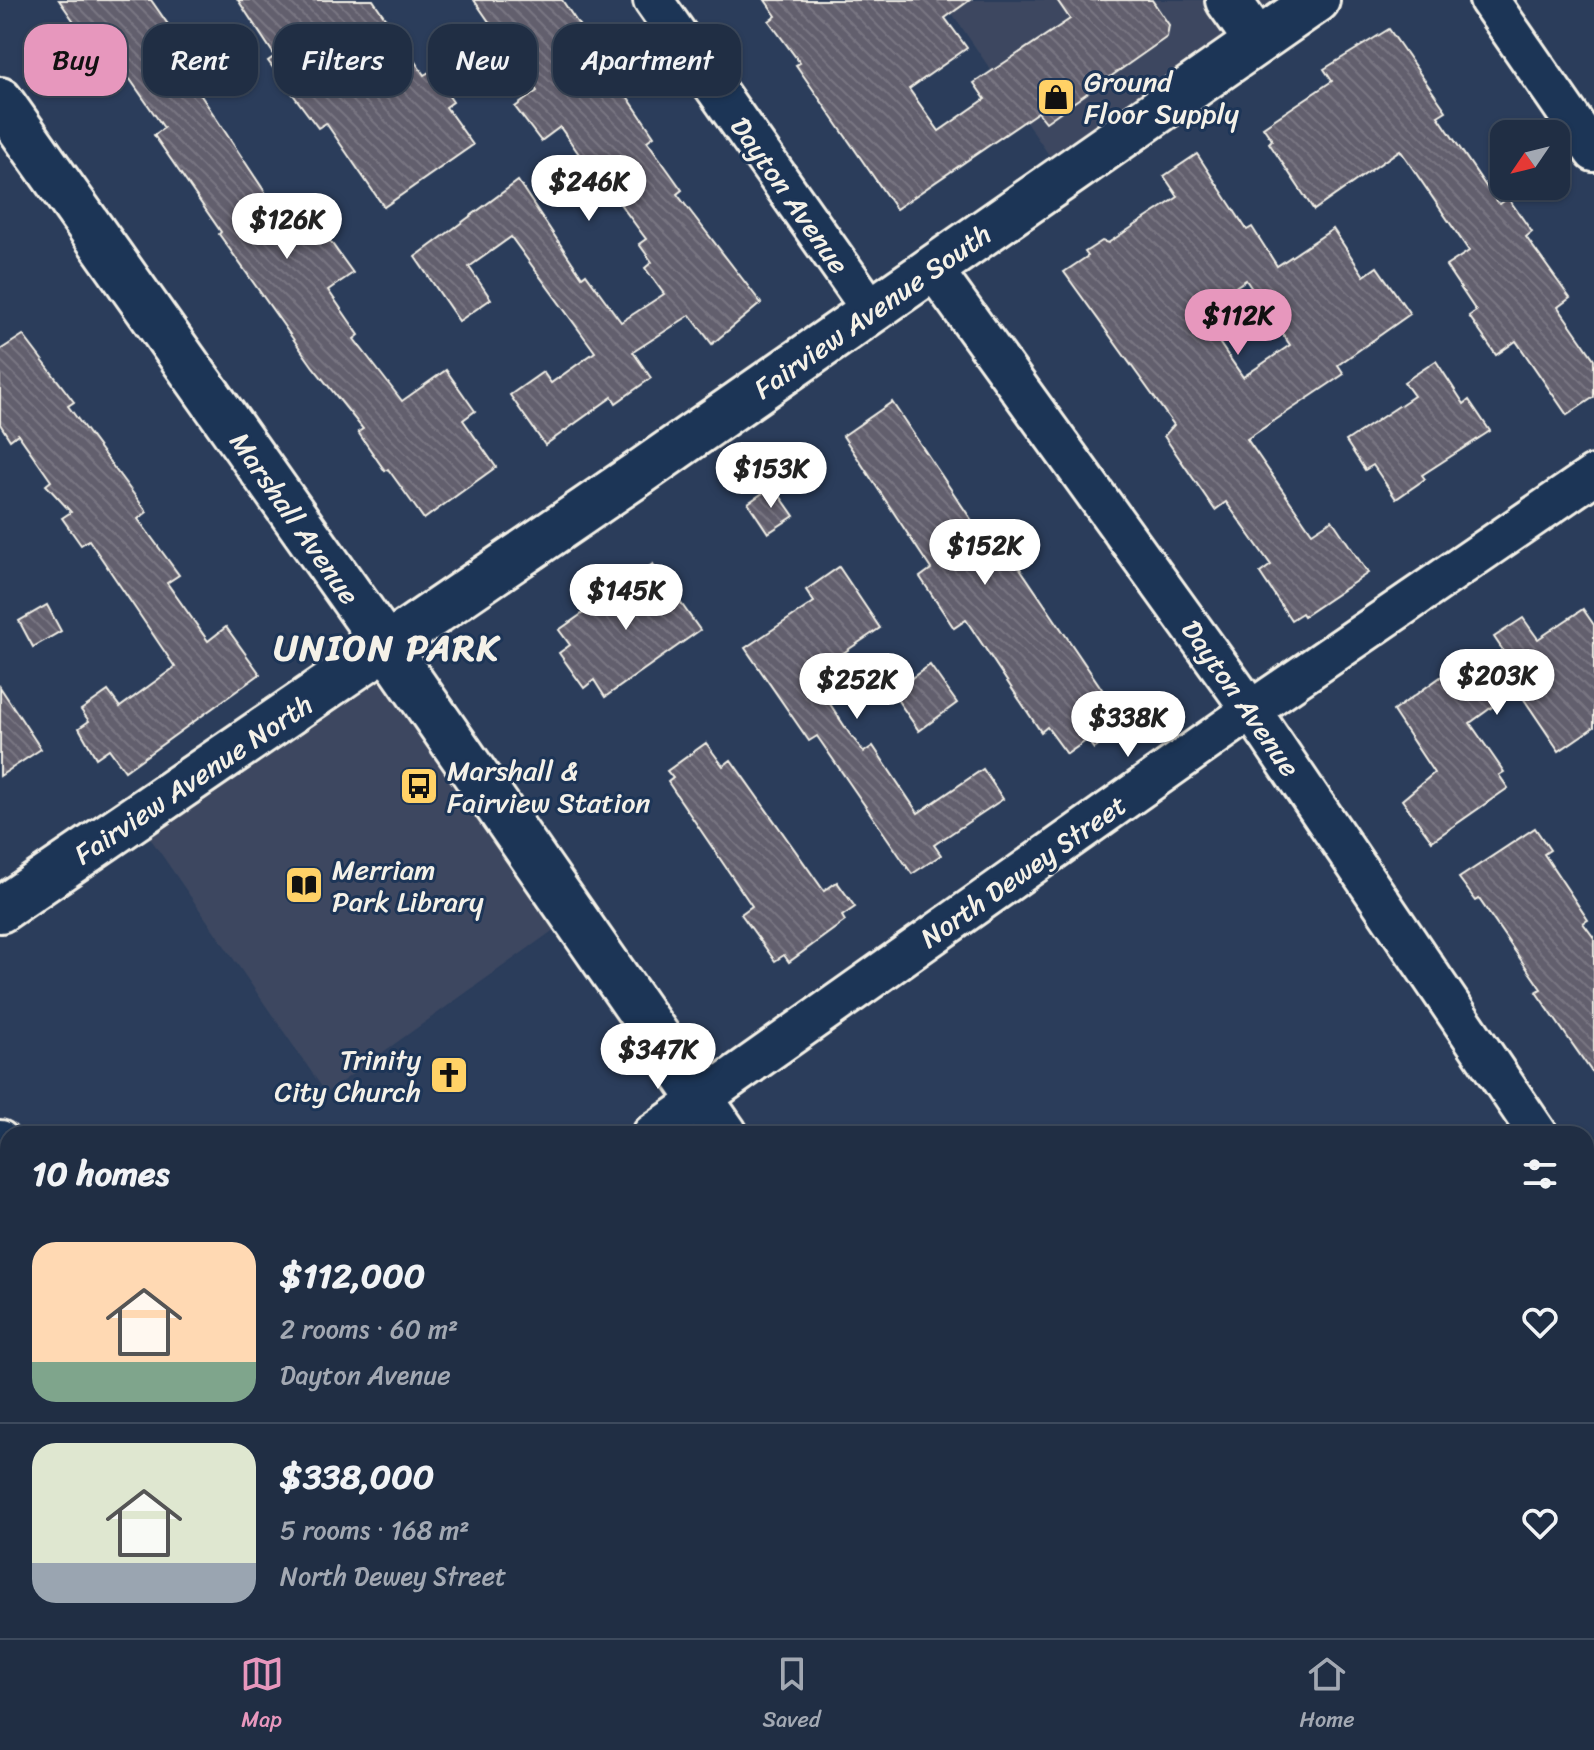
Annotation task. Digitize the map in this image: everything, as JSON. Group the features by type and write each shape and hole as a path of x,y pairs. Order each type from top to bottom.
{"street":[{"name":"Dayton Avenue","path":"653,0 872,311"},
{"path":"1228,0 1257,41"},
{"name":"Fairview Avenue South","path":"387,647 1317,0"},
{"path":"1489,0 1594,152"},
{"name":"Marshall Avenue","path":"0,100 387,647 719,1126"},
{"name":"Dayton Avenue","path":"933,269 1251,710 1533,1126"},
{"name":"North Dewey Street","path":"663,1126 1251,710 1594,475"},
{"name":"Fairview Avenue North","path":"0,910 387,647"}],"shaded area":[{"path":"943,0 1321,0 1066,180"},
{"path":"393,643 583,909 326,1093 139,822"}],"building":[{"path":"59,0 151,0 168,24 143,24 143,96 201,96 269,198 277,193 312,243 325,234 353,273 328,290 359,335 354,339 402,401 446,370 475,411 463,420 496,467 424,519 388,469 385,471 358,432 363,429 313,367 154,135 164,128 127,75 127,24 76,24"},
{"path":"238,0 373,0 389,24 274,24 274,54 258,30 258,24 254,24"},
{"path":"474,0 562,0 578,24 553,24 553,96 627,96 654,136 647,141 682,190 677,194 761,303 712,344 690,315 633,352 651,378 616,403 612,397 545,445 510,395 543,372 551,383 595,352 511,237 469,267 491,299 459,321 415,257 518,181 582,277 586,274 621,322 664,294 645,268 652,262 639,244 646,239 598,174 595,177 560,127 541,141 515,107 530,96 537,96 537,24 491,24"},
{"path":"765,0 970,0 945,18 967,48 909,89 939,131 985,99 974,83 1070,19 1057,0 1152,0 1169,25 1167,37 1046,122 1038,112 896,209 796,65 800,63 769,21 776,16"},
{"path":"1389,29 1446,111 1438,116 1490,192 1490,200 1500,204 1509,200 1532,232 1526,237 1570,298 1558,307 1594,359 1594,397 1567,415 1516,341 1496,355 1469,316 1476,311 1446,266 1469,251 1400,150 1314,210 1269,143 1272,140 1263,127 1332,81 1324,69"},
{"path":"412,57 424,75 428,73 428,96 449,96 453,102 446,107 473,145 384,207 326,123 318,128 294,96 412,96"},
{"path":"1197,154 1247,230 1252,227 1277,266 1333,229 1364,276 1377,267 1410,314 1338,365 1344,374 1247,439 1312,533 1332,520 1368,573 1304,616 1302,613 1291,620 1260,573 1271,565 1226,502 1215,510 1164,436 1174,425 1064,272 1088,256 1085,252 1102,241 1108,243 1178,197 1164,176","holes":["1246,280 1290,345 1243,377 1198,312"]},
{"path":"23,335 74,402 68,406 147,512 138,519 179,575 167,583 208,641 226,627 260,674 125,771 109,749 96,758 79,728 89,721 81,710 108,691 120,707 175,667 89,540 81,545 62,518 71,512 46,485 51,481 18,434 10,440 0,424 0,350"},
{"path":"1436,361 1464,404 1469,400 1490,431 1422,475 1425,479 1396,499 1373,465 1365,470 1346,441 1414,396 1404,382"},
{"path":"892,402 983,537 994,530 1127,726 1094,749 1087,740 1067,754 1047,727 1041,732 966,620 954,628 920,577 931,569 843,436"},
{"path":"773,486 794,516 768,533 748,503"},
{"path":"653,564 700,630 605,697 594,680 584,688 559,653 570,645 559,630"},
{"path":"839,567 880,628 811,675 849,733 864,752 873,746 918,813 983,769 1003,799 934,845 941,855 912,874 817,736 809,741 745,648 814,602 806,590"},
{"path":"47,605 61,631 33,647 19,621"},
{"path":"1583,609 1594,625 1594,727 1559,751 1517,689 1470,723 1504,772 1499,775 1508,788 1432,841 1402,800 1434,773 1393,711 1442,676 1450,688 1468,676 1519,674 1494,637 1523,618 1538,639"},
{"path":"930,665 957,703 919,731 892,692"},
{"path":"0,687 41,749 0,776"},
{"path":"706,743 723,766 731,760 824,891 837,882 855,907 842,916 845,921 789,962 784,955 775,961 741,914 752,906 668,782 673,778 667,771"},
{"path":"1535,828 1550,850 1544,854 1588,920 1583,923 1594,938 1594,1075 1536,992 1541,989 1479,899 1476,901 1459,878"}],"place":[{"name":"Ground Floor Supply","path":"1056,97"},
{"name":"Marshall & Fairview Station","path":"419,786"},
{"name":"Merriam Park Library","path":"304,885"},
{"name":"Trinity City Church","path":"449,1075"}],"district":[{"name":"UNION PARK","path":"387,647"}]}
